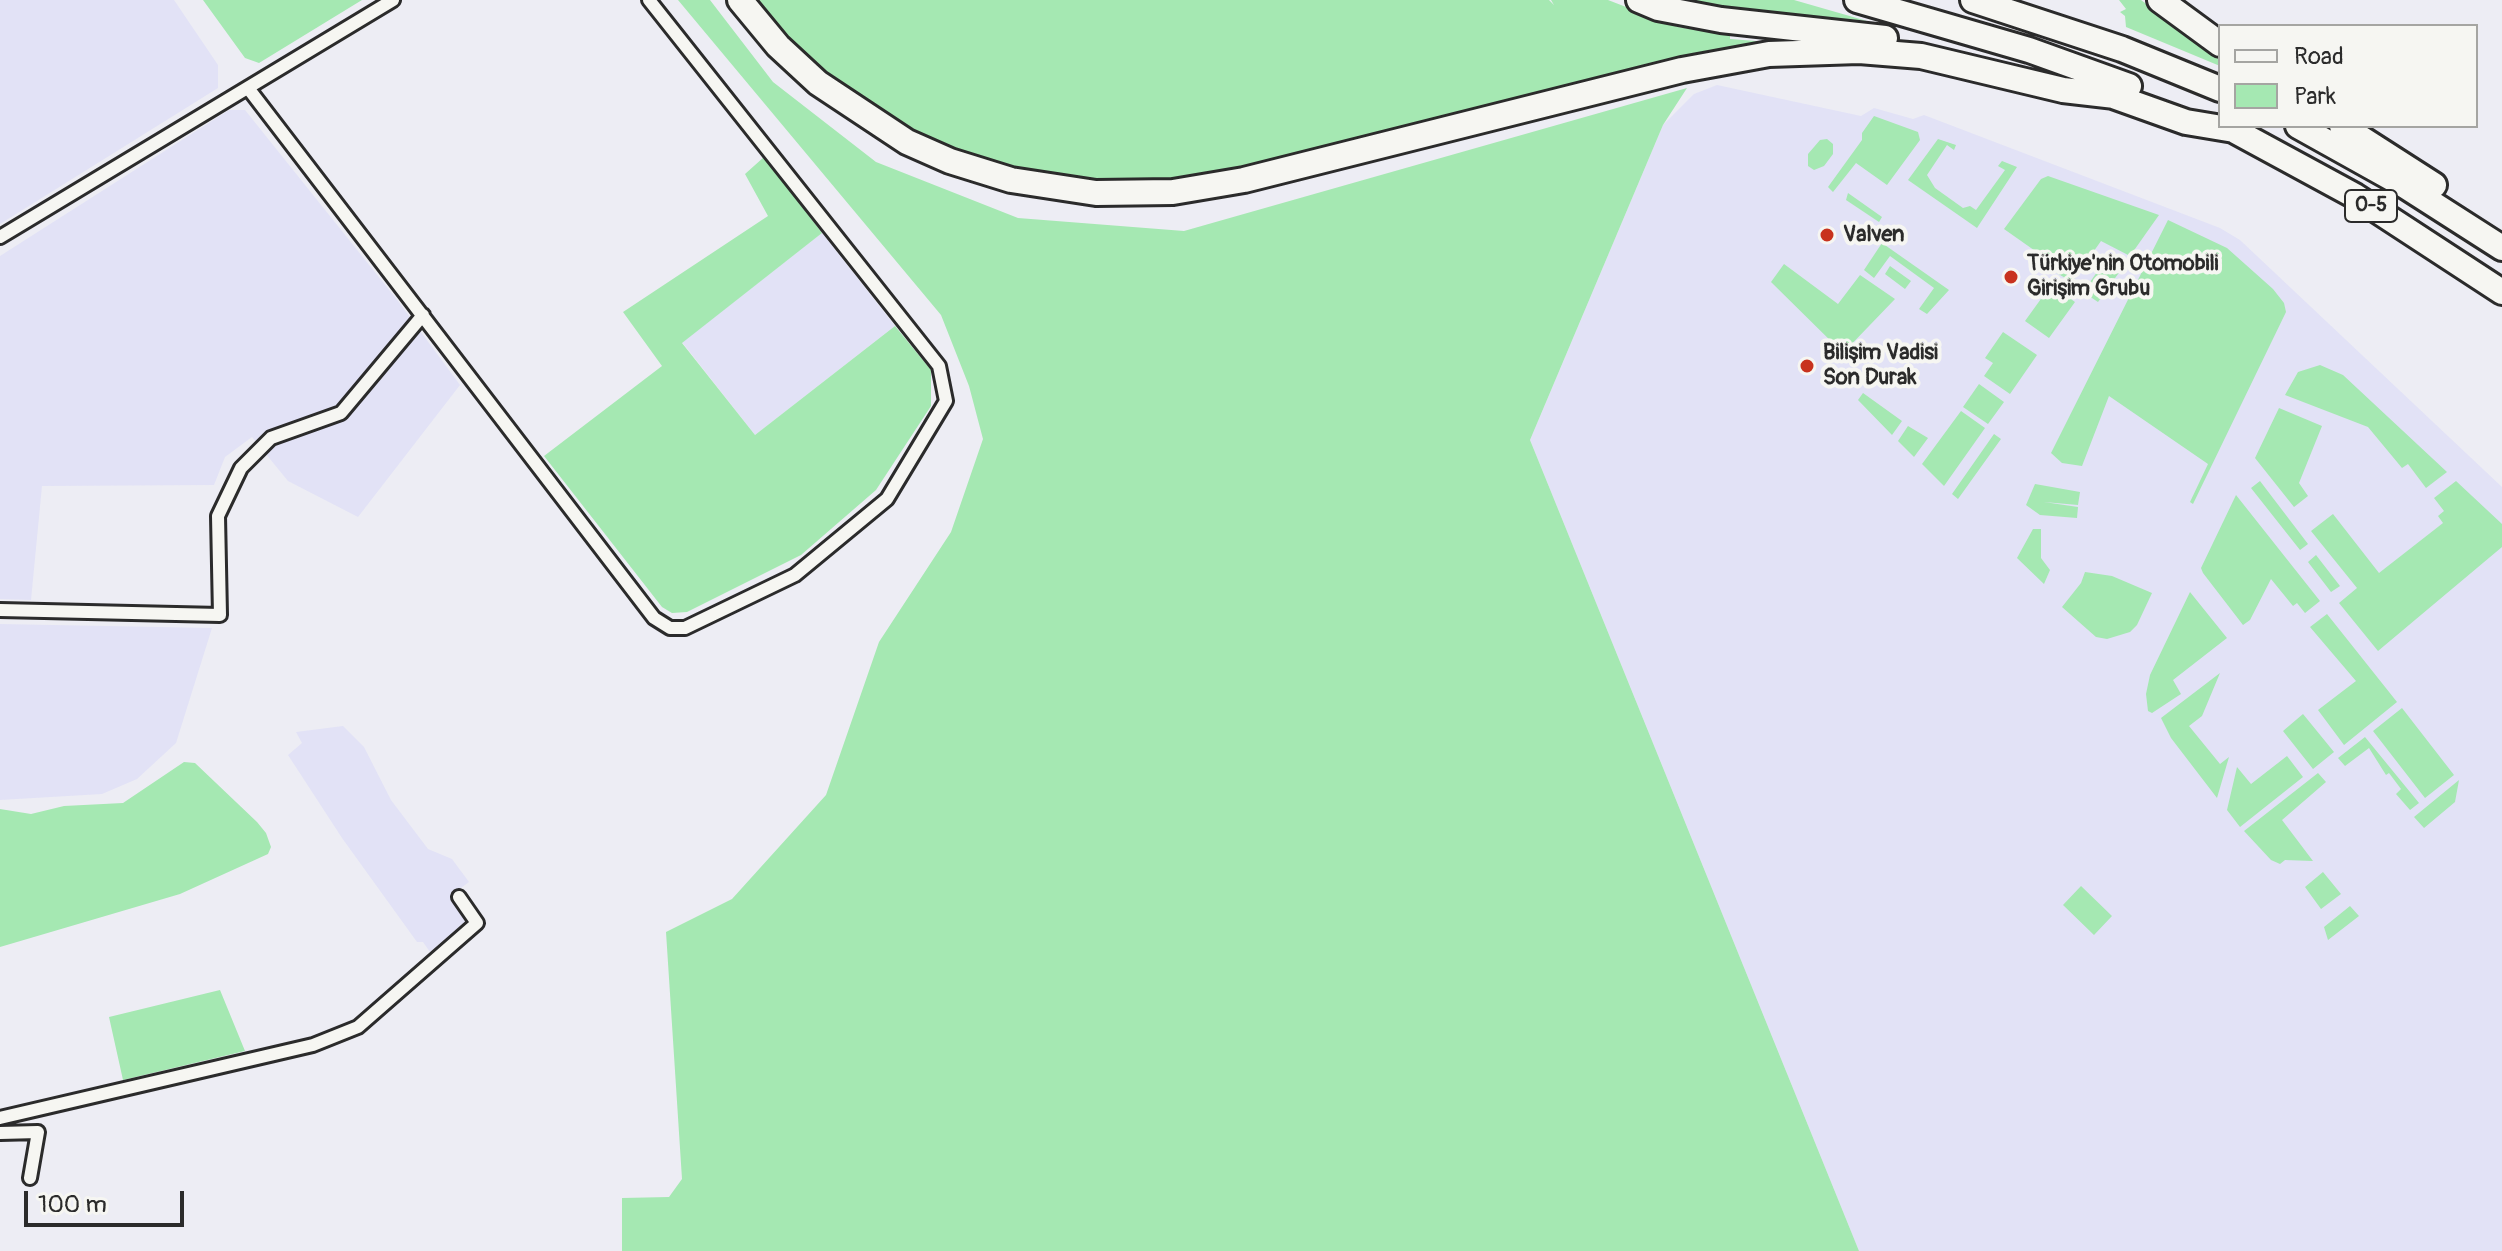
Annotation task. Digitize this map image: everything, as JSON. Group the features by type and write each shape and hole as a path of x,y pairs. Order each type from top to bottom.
{"highway":[{"path":"740,0 778,46 833,94 907,142 976,171 1042,188 1124,195 1173,192 1244,180 1655,76 1741,58 1859,51 1921,56 2063,90 2115,96"},
{"path":"1639,0 1658,8 1721,20 1923,43 2006,61 2186,122 2218,125"},
{"path":"1857,0 2083,68 2218,122"},
{"path":"1973,0 2122,49 2218,88"},
{"path":"2160,0 2218,43"},
{"name":"O-5","path":"2231,128 2355,196 2502,292"},
{"path":"2302,128 2402,184 2496,244"},
{"path":"2345,128 2446,194 2496,244"}],"street":[{"path":"0,237 393,0"},
{"path":"248,88 654,618 670,628 685,628 795,575 887,499 946,401 939,366 649,0"},
{"path":"0,610 220,615 218,516 241,468 271,438 341,413 423,315"},
{"path":"0,1118 313,1045 358,1027 477,923 459,897"},
{"path":"0,1133 38,1132 30,1178"}],"shaded area":[{"path":"0,0 174,0 218,65 218,88 0,224"},
{"path":"1717,85 1861,116 1874,108 1913,119 1924,115 2220,228 2240,240 2502,487 2502,1251 1859,1251 1530,440 1663,125 1694,94"},
{"path":"229,110 245,110 398,301 460,385 358,517 288,481 252,437 225,457 214,485 42,486 31,600 0,599 0,256"},
{"path":"822,233 895,326 755,435 682,342"},
{"path":"0,624 212,628 176,743 137,779 102,794 0,800"},
{"path":"343,726 364,747 391,800 428,849 452,859 469,882 450,896 467,920 430,952 423,942 417,942 342,838 288,755 302,743 296,732"}],"green space":[{"path":"203,0 362,0 259,63 245,58"},
{"path":"678,0 710,0 773,82 876,162 1018,218 1184,231 1687,88 1663,125 1530,440 1859,1251 622,1251 622,1198 669,1197 682,1179 666,932 732,899 826,795 879,642 951,532 983,439 969,386 941,315"},
{"path":"751,0 1549,0 1554,5 1551,0 1608,0 1678,27 1730,35 1730,39 1756,41 1758,45 1662,63 1270,163 1199,178 1120,183 1025,172 932,141 884,116 815,66"},
{"path":"1678,0 1794,0 1867,21 1754,11"},
{"path":"2119,0 2141,0 2218,58 2218,65 2126,27 2125,16 2120,12 2126,9"},
{"path":"1874,116 1918,132 1920,140 1887,185 1856,163 1833,192 1828,187 1862,140 1862,133"},
{"path":"1827,139 1833,144 1833,154 1824,166 1814,170 1808,166 1808,154 1820,140"},
{"path":"1938,139 1956,145 1954,150 1947,145 1927,175 1935,188 1963,208 1970,206 1976,210 2005,170 1998,166 2002,161 2017,167 1977,228 1908,180"},
{"path":"764,157 822,233 682,343 755,435 895,326 931,370 931,406 876,490 801,555 687,612 672,613 662,607 544,456 662,366 623,312 768,216 745,174"},
{"path":"2048,176 2159,215 2130,256 2101,241 2072,282 2055,272 2058,267 2004,229 2041,179"},
{"path":"1848,193 1882,217 1879,222 1846,200"},
{"path":"2168,220 2227,248 2273,289 2284,303 2286,312 2193,504 2190,502 2208,464 2109,396 2082,466 2062,463 2051,453"},
{"path":"1882,243 1949,290 1927,314 1919,309 1934,288 1890,256 1874,278 1864,270"},
{"path":"1784,264 1838,304 1860,275 1895,299 1843,353 1771,282"},
{"path":"2102,265 2123,267 2098,302 2083,292"},
{"path":"1890,266 1911,281 1905,289 1885,274"},
{"path":"2051,285 2075,302 2049,338 2025,321"},
{"path":"2003,332 2037,355 2010,394 1984,376 1993,363 1985,358"},
{"path":"2320,365 2343,375 2447,472 2426,488 2408,464 2402,468 2368,427 2285,395 2298,372"},
{"path":"1979,384 2004,402 1988,424 1963,407"},
{"path":"1863,393 1902,421 1892,435 1858,400"},
{"path":"2279,408 2322,426 2299,483 2308,496 2294,507 2255,458"},
{"path":"1961,411 1985,428 1944,486 1922,464"},
{"path":"1908,426 1928,438 1914,457 1898,441"},
{"path":"1994,434 2001,439 1958,499 1952,494"},
{"path":"2260,481 2308,544 2300,550 2251,488"},
{"path":"2456,481 2502,524 2502,547 2378,651 2339,603 2357,588 2311,531 2333,514 2379,573 2443,523 2438,516 2444,511 2434,498"},
{"path":"2035,484 2080,492 2078,505 2044,502 2078,507 2077,518 2040,515 2026,505"},
{"path":"2236,495 2320,601 2305,613 2297,603 2293,606 2271,579 2250,620 2243,625 2203,573 2201,568"},
{"path":"2033,529 2041,529 2041,558 2050,570 2044,584 2017,558"},
{"path":"2316,555 2340,586 2331,592 2308,562"},
{"path":"2085,572 2112,576 2152,593 2137,625 2130,632 2107,639 2096,637 2062,607 2081,583"},
{"path":"2190,592 2227,638 2173,680 2181,694 2152,713 2148,711 2146,694 2150,675"},
{"path":"2327,614 2397,702 2344,745 2318,710 2356,681 2310,627"},
{"path":"2220,673 2202,716 2189,726 2220,764 2229,757 2217,798 2171,738 2161,718"},
{"path":"2402,708 2454,775 2425,798 2373,731"},
{"path":"2303,714 2334,752 2313,769 2283,731"},
{"path":"2365,737 2419,803 2410,810 2396,794 2401,789 2389,773 2386,775 2369,748 2345,766 2338,758"},
{"path":"2287,756 2303,777 2240,827 2227,810 2237,767 2251,784"},
{"path":"184,762 195,763 257,822 266,833 271,847 268,854 180,894 0,947 0,809 31,814 64,806 123,803"},
{"path":"2318,773 2326,782 2282,820 2313,861 2285,860 2280,864 2271,860 2244,831"},
{"path":"2459,780 2455,802 2424,828 2414,817"},
{"path":"2323,872 2341,894 2321,909 2305,887"},
{"path":"2081,886 2112,916 2094,935 2063,905"},
{"path":"2350,906 2359,916 2328,940 2324,927"},
{"path":"220,990 245,1051 123,1080 109,1017"}],"place":[{"name":"Valven","path":"1827,235"},
{"name":"Türkiye'nin Otomobili Girişim Grubu","path":"2011,277"},
{"name":"Bilişim Vadisi Son Durak","path":"1807,366"}]}
